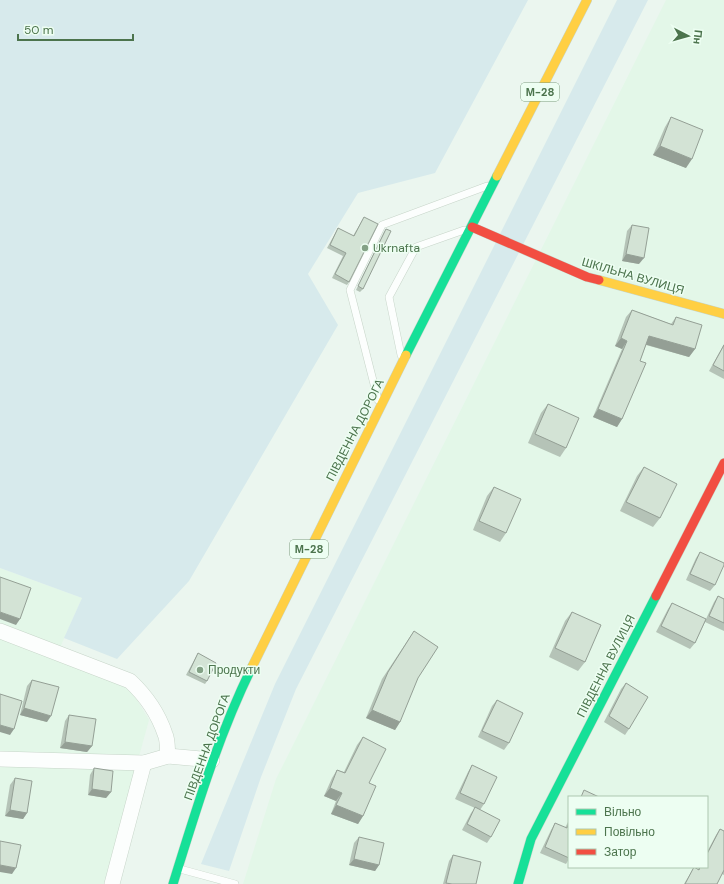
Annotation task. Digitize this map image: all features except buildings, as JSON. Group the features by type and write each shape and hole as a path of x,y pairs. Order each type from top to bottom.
{"main road":[{"name":"ПІВДЕННА ДОРОГА","path":"173,884 212,760 240,691 402,363 587,0"},
{"name":"ШКІЛЬНА ВУЛИЦЯ","path":"472,227 587,277 724,314"},
{"name":"ПІВДЕННА ВУЛИЦЯ","path":"518,884 530,839 724,463"}],"street":[{"path":"0,631 130,681 141,691 153,709 166,735 168,756"},
{"path":"0,758 144,763 168,756 212,760"},
{"path":"112,884 144,763"}],"lane":[{"path":"380,407 350,290 382,225 493,184"},
{"path":"402,363 389,297 416,247 472,227"},
{"path":"178,869 235,884"}],"shaded area":[{"path":"0,0 528,0 435,173 358,193 308,274 338,325 189,581 117,659 64,638 82,598 0,568"},
{"path":"617,0 648,0 296,689 261,777 229,871 201,864 275,684"},
{"path":"666,0 724,0 724,884 243,884 276,779"},
{"path":"0,568 82,598 55,659 131,690 149,720 104,884 0,884"}],"traffic: fast":[{"path":"406,355 497,176"},
{"path":"518,884 531,839 656,596"},
{"path":"173,884 218,746 252,667"}],"traffic: slow":[{"path":"497,176 587,0"},
{"path":"599,280 724,314"},
{"path":"252,667 406,355"}],"traffic: jam":[{"path":"472,227 587,277 599,280"},
{"path":"656,596 724,463"}],"place":[{"name":"Ukrnafta","path":"365,248"},
{"name":"Продукти","path":"200,670"}]}
